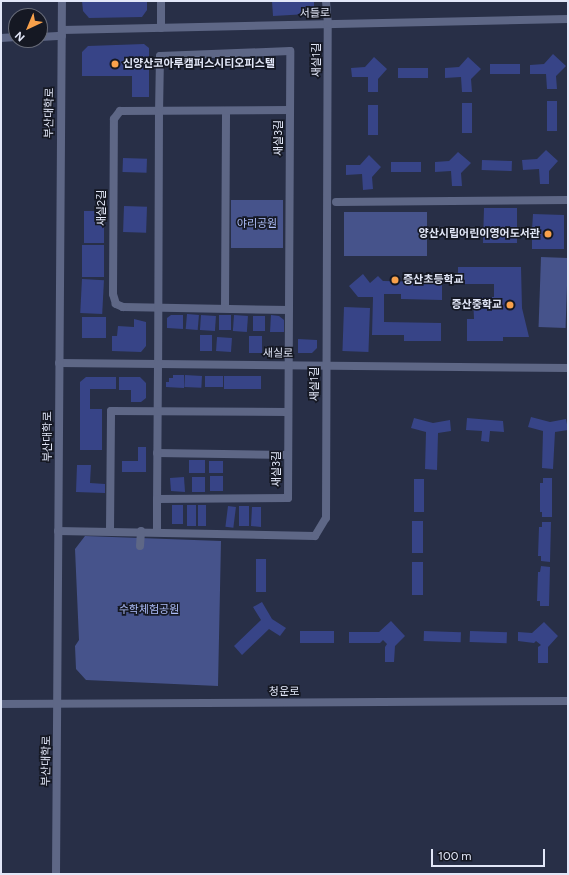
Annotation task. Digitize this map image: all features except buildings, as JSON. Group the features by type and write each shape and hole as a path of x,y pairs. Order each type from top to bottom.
{"street":[{"name":"부산대학로","path":"56,874 62,1"},
{"path":"161,1 161,28"},
{"name":"새실1길","path":"58,531 110,530 315,536 326,518 328,24 326,1"},
{"name":"서들로","path":"48,36 62,33 161,28 568,19"},
{"name":"새실3길","path":"157,499 288,498 289,365 290,110 290,51 160,56 159,112 290,110"},
{"name":"새실2길","path":"159,112 120,111 114,119 113,286 116,304 123,307 225,308"},
{"path":"226,111 225,308 289,310"},
{"path":"157,531 159,112"},
{"path":"336,202 568,200"},
{"name":"새실로","path":"59,363 568,368"},
{"path":"110,530 111,411 288,412"},
{"path":"157,453 288,455"},
{"path":"140,531 140,546"},
{"name":"청운로","path":"1,704 58,705 568,701"}],"green space":[{"name":"야리공원","path":"231,200 283,200 283,248 231,248"},
{"path":"344,212 427,212 427,256 344,256"},
{"path":"541,257 568,258 566,328 539,327"},
{"name":"수학체험공원","path":"85,536 221,541 218,686 86,680 76,669 75,646 79,640 75,549"}],"place":[{"name":"신양산코아루캠퍼스시티오피스텔","path":"115,64"},
{"name":"양산시립어린이영어도서관","path":"548,234"},
{"name":"증산초등학교","path":"395,280"},
{"name":"증산중학교","path":"510,305"}]}
